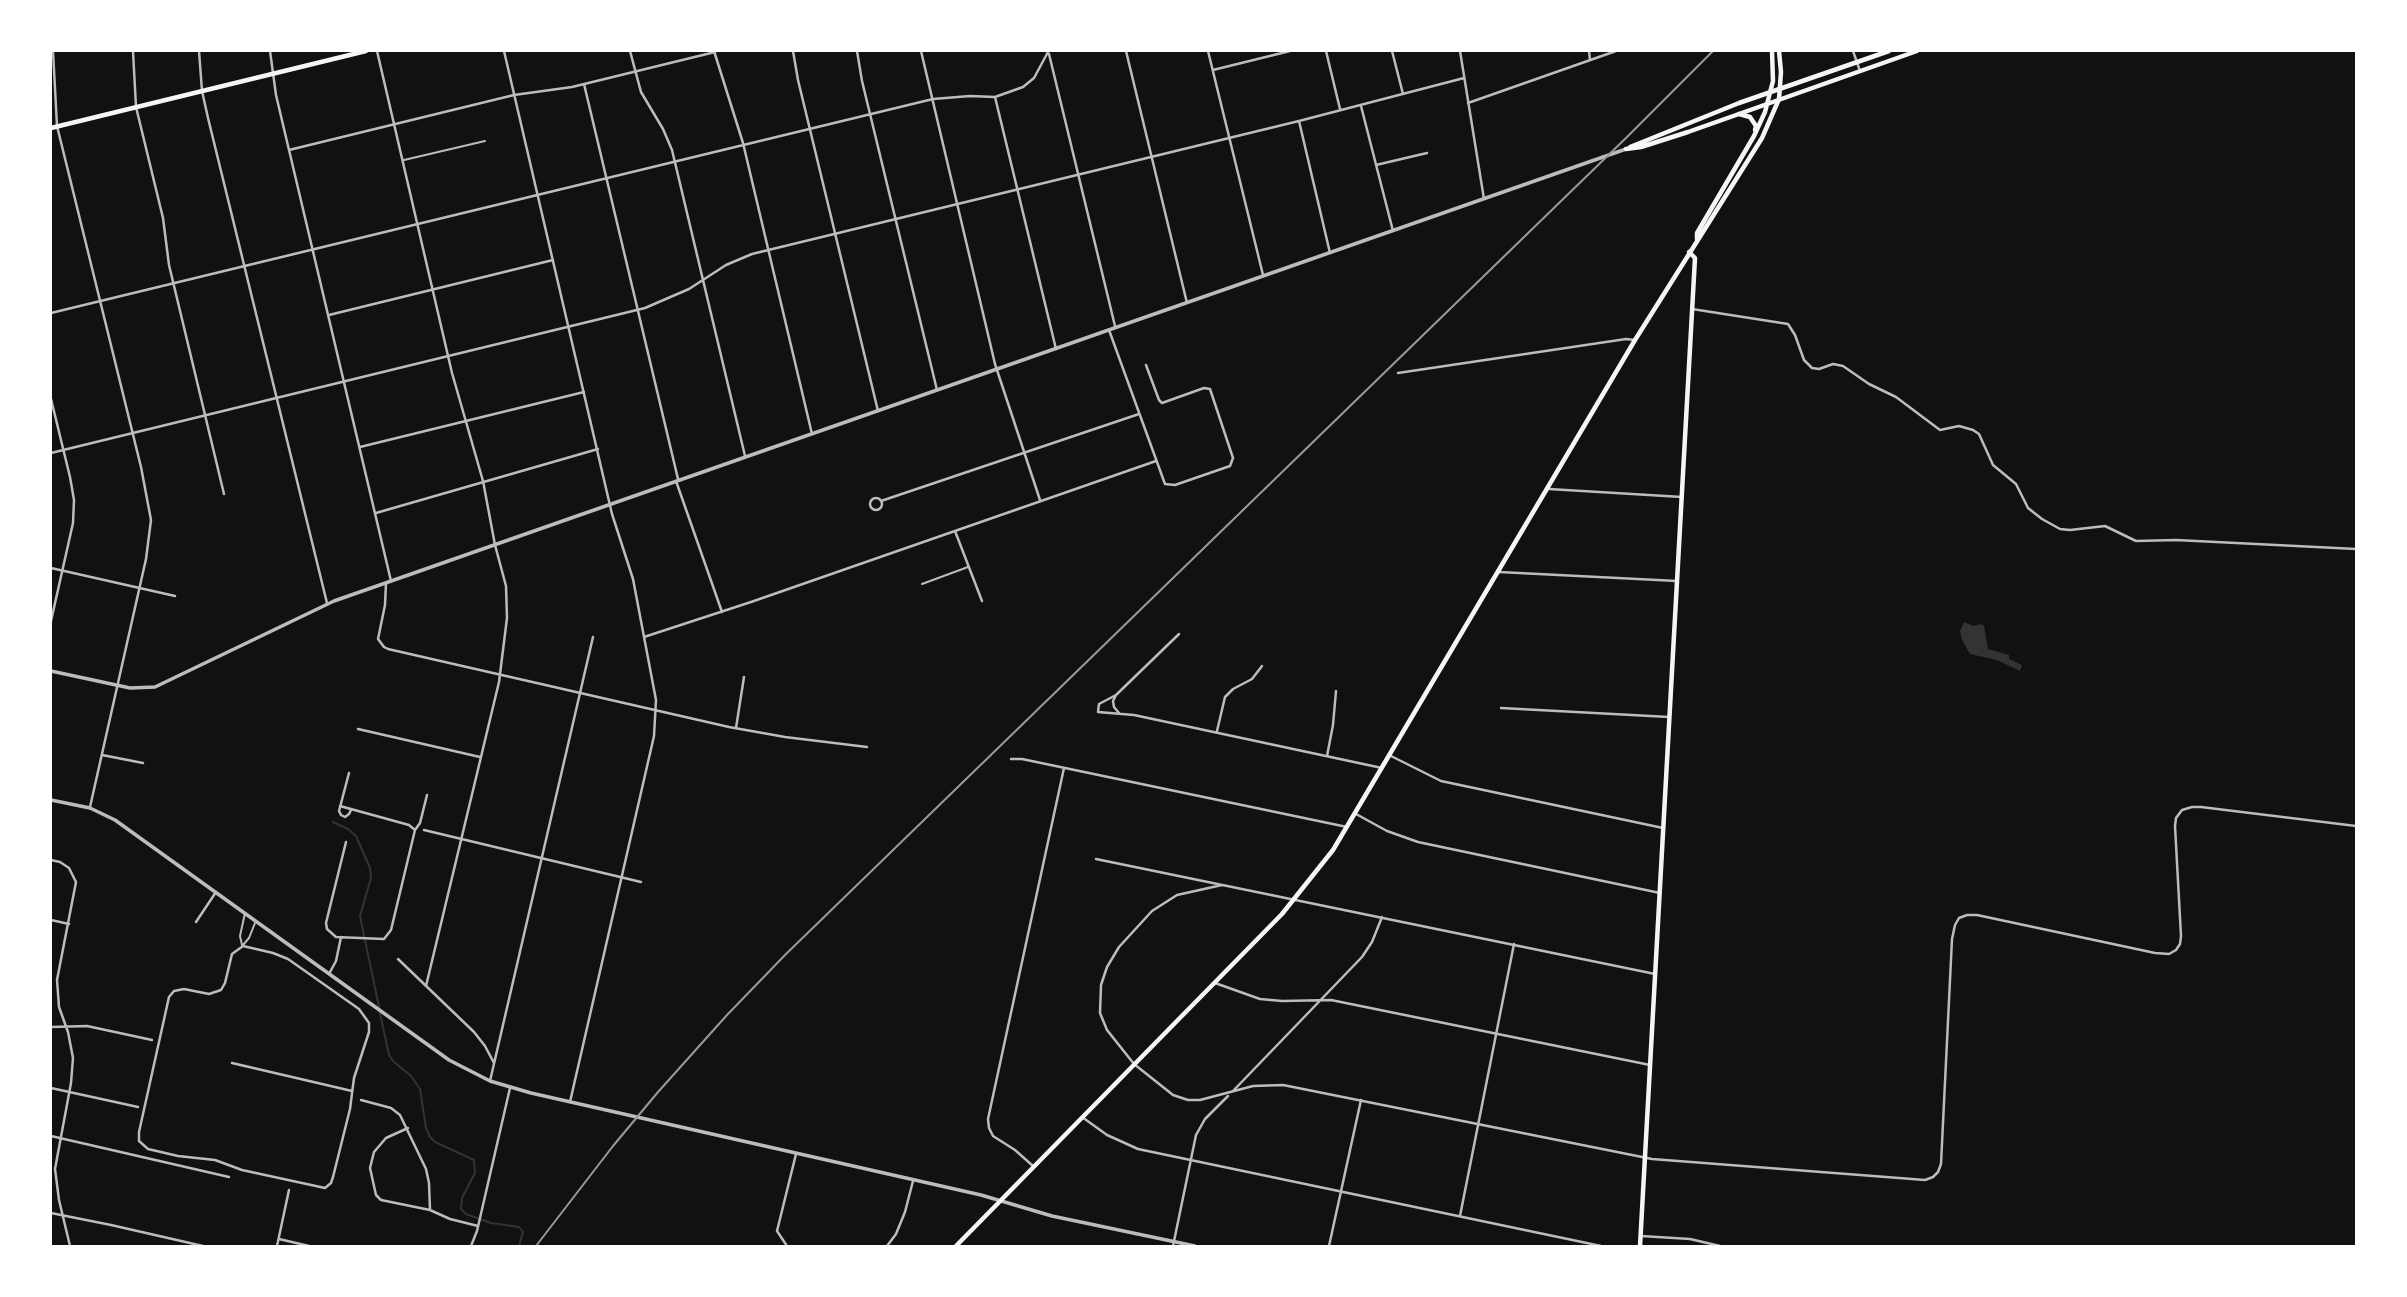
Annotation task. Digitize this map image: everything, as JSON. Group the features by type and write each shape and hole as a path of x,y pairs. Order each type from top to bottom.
{"main road":[{"path":"51,128 366,51"},
{"path":"1697,240 1697,233 1754,136 1768,104 1773,81 1772,51"},
{"path":"956,1246 1295,900 1356,814 1635,340 1768,126 1779,99 1779,51"},
{"path":"1626,149 1770,92 1889,51"},
{"path":"1626,149 1651,144 1917,51"},
{"path":"1739,114 1748,115 1754,121 1754,136"},
{"path":"1640,1246 1695,258 1689,252"}],"street":[{"path":"53,51 57,126 149,500 150,520 150,538 140,588 90,808"},
{"path":"133,51 136,107 163,218 173,283 224,494"},
{"path":"199,51 202,91 327,604"},
{"path":"270,51 271,74 375,513 388,582 378,635 380,643 388,649 736,728 867,747"},
{"path":"377,51 465,422 483,482 506,586 507,602 500,674 426,986"},
{"path":"503,51 610,504 633,579 654,685 656,709 654,736 570,1101"},
{"path":"630,51 641,92 663,129 675,161 746,457"},
{"path":"289,150 514,95 584,84 715,51 743,145 812,434"},
{"path":"793,51 809,130 878,411"},
{"path":"858,51 870,114 937,390"},
{"path":"921,51 930,99 997,369 1041,502"},
{"path":"51,313 930,99 995,97 1023,87 1034,78 1048,51"},
{"path":"1048,51 1115,328"},
{"path":"1126,51 1187,303"},
{"path":"1208,51 1263,276"},
{"path":"1213,70 1290,51"},
{"path":"1326,51 1340,110"},
{"path":"1392,51 1402,94"},
{"path":"1460,51 1484,199"},
{"path":"1589,51 1590,60"},
{"path":"1468,103 1616,51"},
{"path":"1853,51 1860,72"},
{"path":"51,453 638,310 664,301 735,261 768,250 1361,106 1464,78"},
{"path":"584,84 677,481 722,612"},
{"path":"995,97 1056,349"},
{"path":"1361,106 1393,231"},
{"path":"1299,121 1330,253"},
{"path":"51,671 137,689 155,687 327,604 1626,149"},
{"path":"1376,165 1427,152"},
{"path":"328,315 553,260"},
{"path":"1692,309 1788,324 1793,330 1804,360 1812,368 1843,366 1869,384 1896,397 1940,430 1959,426 1973,430 1979,434 1993,465 2016,484 2028,508 2060,528 2070,530 2105,526 2136,541 2176,540 2356,549"},
{"path":"1109,330 1162,480 1169,486 1226,468 1234,460 1208,388 1162,403 1146,365"},
{"path":"1398,373 1626,339 1635,340"},
{"path":"359,447 584,392"},
{"path":"51,399 74,500 73,523 51,621"},
{"path":"881,502 1139,414"},
{"path":"375,513 598,449"},
{"path":"644,637 1156,461"},
{"path":"1548,489 1682,497"},
{"path":"955,531 982,601"},
{"path":"51,568 175,596"},
{"path":"1499,572 1677,581"},
{"path":"1179,634 1115,695 1099,704 1097,709 1100,713 1119,713 1217,732 1382,768"},
{"path":"490,1081 593,637"},
{"path":"1217,732 1225,697 1233,688 1252,679 1262,666"},
{"path":"736,728 744,677"},
{"path":"1327,756 1334,725 1336,691"},
{"path":"1115,695 1114,707 1119,713"},
{"path":"1501,708 1669,717"},
{"path":"358,729 480,757"},
{"path":"102,755 143,763"},
{"path":"1390,755 1441,781 1663,828"},
{"path":"1011,759 1347,827"},
{"path":"1033,1166 993,1136 988,1119 1063,768"},
{"path":"349,773 339,811 343,816 351,810"},
{"path":"346,842 326,923 327,929 331,934 341,937 384,939 388,936 427,795"},
{"path":"51,800 90,808 121,824 449,1060 490,1081 510,1088 1000,1201 1078,1222 1174,1244 1195,1246"},
{"path":"340,806 409,825 415,831"},
{"path":"1222,885 1187,892 1162,903 1128,936 1107,967 1101,985 1101,1017 1111,1036 1134,1064 1167,1091 1180,1097 1200,1100 1253,1086 1283,1085 1645,1157 1925,1180 1938,1172 1941,1164 1952,939 1959,918 1977,915 2169,954 2180,944 2181,936 2175,826 2176,818 2182,810 2201,807 2356,826"},
{"path":"1356,814 1387,831 1418,842 1660,893"},
{"path":"424,831 641,882"},
{"path":"1096,859 1655,974"},
{"path":"51,860 69,868 75,877 76,888 57,980 59,1007 73,1055 55,1169 68,1246"},
{"path":"196,922 216,892"},
{"path":"1174,1244 1199,1128 1213,1110 1362,957 1372,942 1382,917"},
{"path":"51,920 69,924"},
{"path":"329,974 336,961 341,937"},
{"path":"1460,1216 1514,944"},
{"path":"243,946 273,953 288,960 359,1009 366,1017 369,1032 354,1078 349,1116 338,1161 331,1183 327,1186 315,1187 242,1170 215,1160 148,1149 139,1141 169,997 179,989 209,994 220,990 225,983 232,954 243,946"},
{"path":"398,959 474,1032 494,1063"},
{"path":"51,979 57,980"},
{"path":"1214,982 1260,999 1331,1000 1650,1065"},
{"path":"51,1027 87,1026 152,1040"},
{"path":"232,1063 352,1090"},
{"path":"51,1088 138,1107"},
{"path":"471,1246 510,1088"},
{"path":"361,1100 381,1104 396,1111 408,1128 426,1168 430,1210"},
{"path":"1329,1246 1361,1100"},
{"path":"1082,1117 1119,1142 1190,1161 1601,1246"},
{"path":"408,1128 386,1138 377,1147 371,1163 376,1195 381,1200 430,1210 450,1219 479,1221"},
{"path":"51,1136 229,1177"},
{"path":"787,1246 777,1231 796,1154"},
{"path":"887,1246 896,1234 905,1212 913,1181"},
{"path":"277,1246 289,1190"},
{"path":"51,1213 203,1246"},
{"path":"1641,1236 1690,1239 1720,1246"},
{"path":"279,1239 309,1246"}],"lane":[{"path":"403,160 485,141"},
{"path":"922,584 969,567"},
{"path":"243,946 240,936 245,913"},
{"path":"243,946 250,938 256,921"}],"shaded area":[{"path":"1964,622 1984,626 1988,649 2009,655 2009,659 2022,665 2020,671 1997,660 1970,654 1960,631"}],"waterway":[{"path":"333,822 356,836 370,868 371,878 360,916 379,1007"},
{"path":"380,1013 389,1055 411,1076 420,1089 430,1137 435,1142 474,1160 475,1173 462,1198 461,1209 466,1214 491,1223 519,1227 523,1232 519,1246"}],"railway":[{"path":"536,1246 658,1092 786,954 1713,51"}]}
